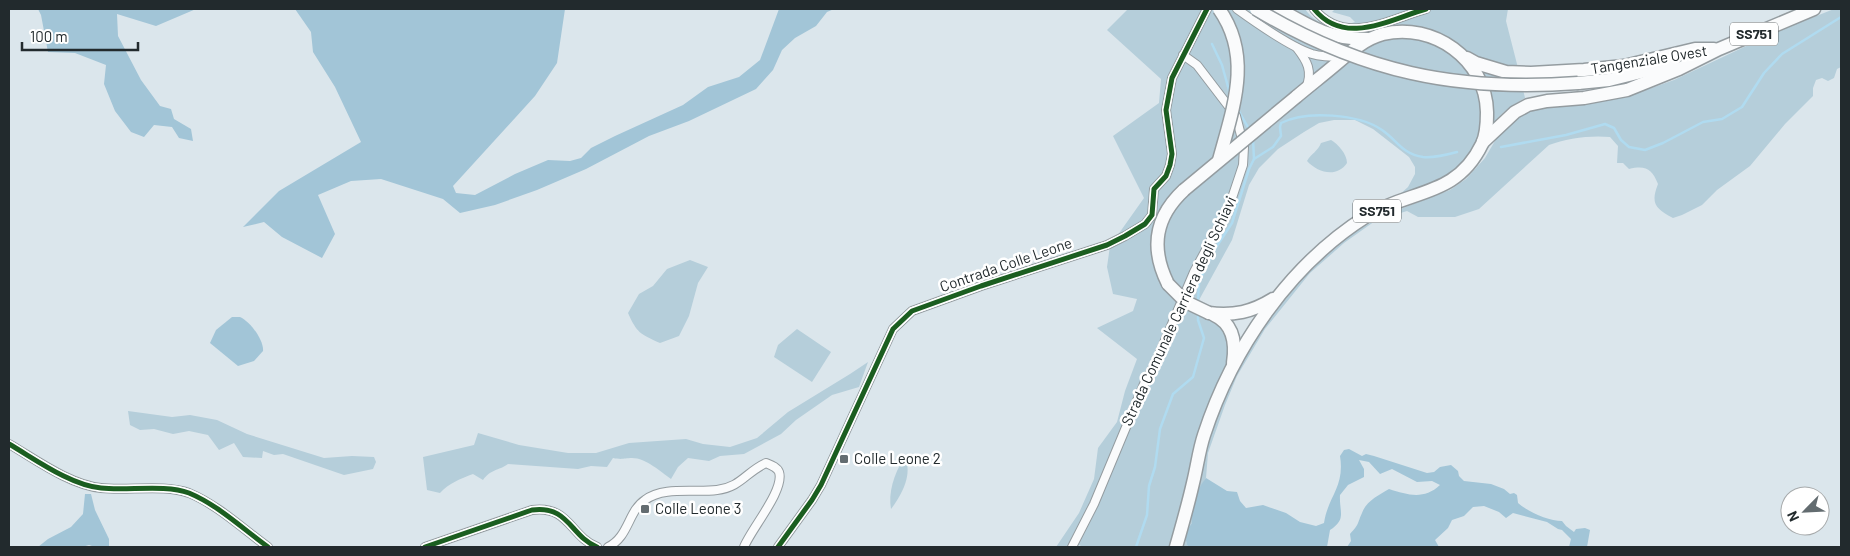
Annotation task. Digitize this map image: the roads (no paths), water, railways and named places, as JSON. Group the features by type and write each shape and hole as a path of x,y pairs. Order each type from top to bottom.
{"main road":[{"path":"1219,9 1232,30 1237,49 1238,68 1234,104 1219,160"},
{"path":"1256,9 1314,41 1350,55 1387,67 1462,83 1501,86 1578,84 1624,76 1672,64 1719,49"},
{"path":"1280,9 1305,24 1334,37 1368,39 1396,32 1410,32 1438,39 1462,55 1474,70 1483,87 1487,105 1487,124 1484,142"},
{"name":"Tangenziale Ovest","path":"1484,142 1507,118 1528,105 1627,90 1679,70 1719,49 1814,9"},
{"path":"1232,369 1235,348 1234,338 1223,319 1186,302 1168,284 1158,260 1158,234 1167,209 1184,190 1219,160 1368,39"},
{"name":"Tangenziale Ovest","path":"1462,55 1476,63 1506,72 1531,73 1624,66 1695,50 1719,49"},
{"name":"SS751","path":"1278,297 1316,256 1341,234 1368,215 1387,206 1428,192 1453,180 1474,159 1484,142"},
{"path":"1209,313 1225,315 1250,311 1278,297"},
{"path":"1176,547 1204,436 1215,406 1232,369 1256,328 1278,297"}],"street":[{"name":"Contrada Colle Leone","path":"778,547 812,500 820,485 893,329 912,311 981,286 1107,245 1145,224 1153,209 1154,189 1166,176 1170,165 1172,154 1166,110 1172,78 1206,9"},
{"path":"1237,9 1294,45 1312,54 1344,57"},
{"path":"1314,9 1327,20 1337,25 1360,28 1379,25 1426,9"},
{"path":"1294,45 1309,67 1309,82 1301,93"},
{"name":"Strada Comunale Carriera degli Schiavi","path":"1072,547 1094,504 1144,384 1155,364 1194,272 1229,207 1243,164 1244,147 1236,116 1196,65 1183,55"},
{"path":"9,444 55,471 81,483 100,488 171,490 188,493 204,500 268,547"},
{"path":"608,547 617,543 644,500 665,492 716,490 731,487 766,463 778,471 779,481 775,493 744,547"},
{"path":"425,547 532,510 546,508 559,514 586,540 597,547"}],"waterway":[{"path":"1501,147 1566,135 1605,124 1614,128 1621,140 1629,147 1645,150 1663,143 1703,122 1722,119 1742,107 1764,73 1782,54 1841,17"},
{"path":"1212,44 1222,65 1230,94"},
{"path":"1237,108 1249,129"},
{"path":"1254,159 1273,147 1281,136 1281,123 1304,116 1318,115 1360,120 1382,130 1410,153 1423,157 1457,152"},
{"path":"1198,303 1199,282 1213,252 1232,223 1254,159 1253,139"},
{"path":"1136,547 1147,515 1149,486 1155,467 1160,429 1173,394 1193,377 1204,338 1198,320 1198,313"}],"place":[{"name":"Colle Leone 2","path":"844,459"},
{"name":"Colle Leone 3","path":"645,509"}]}
